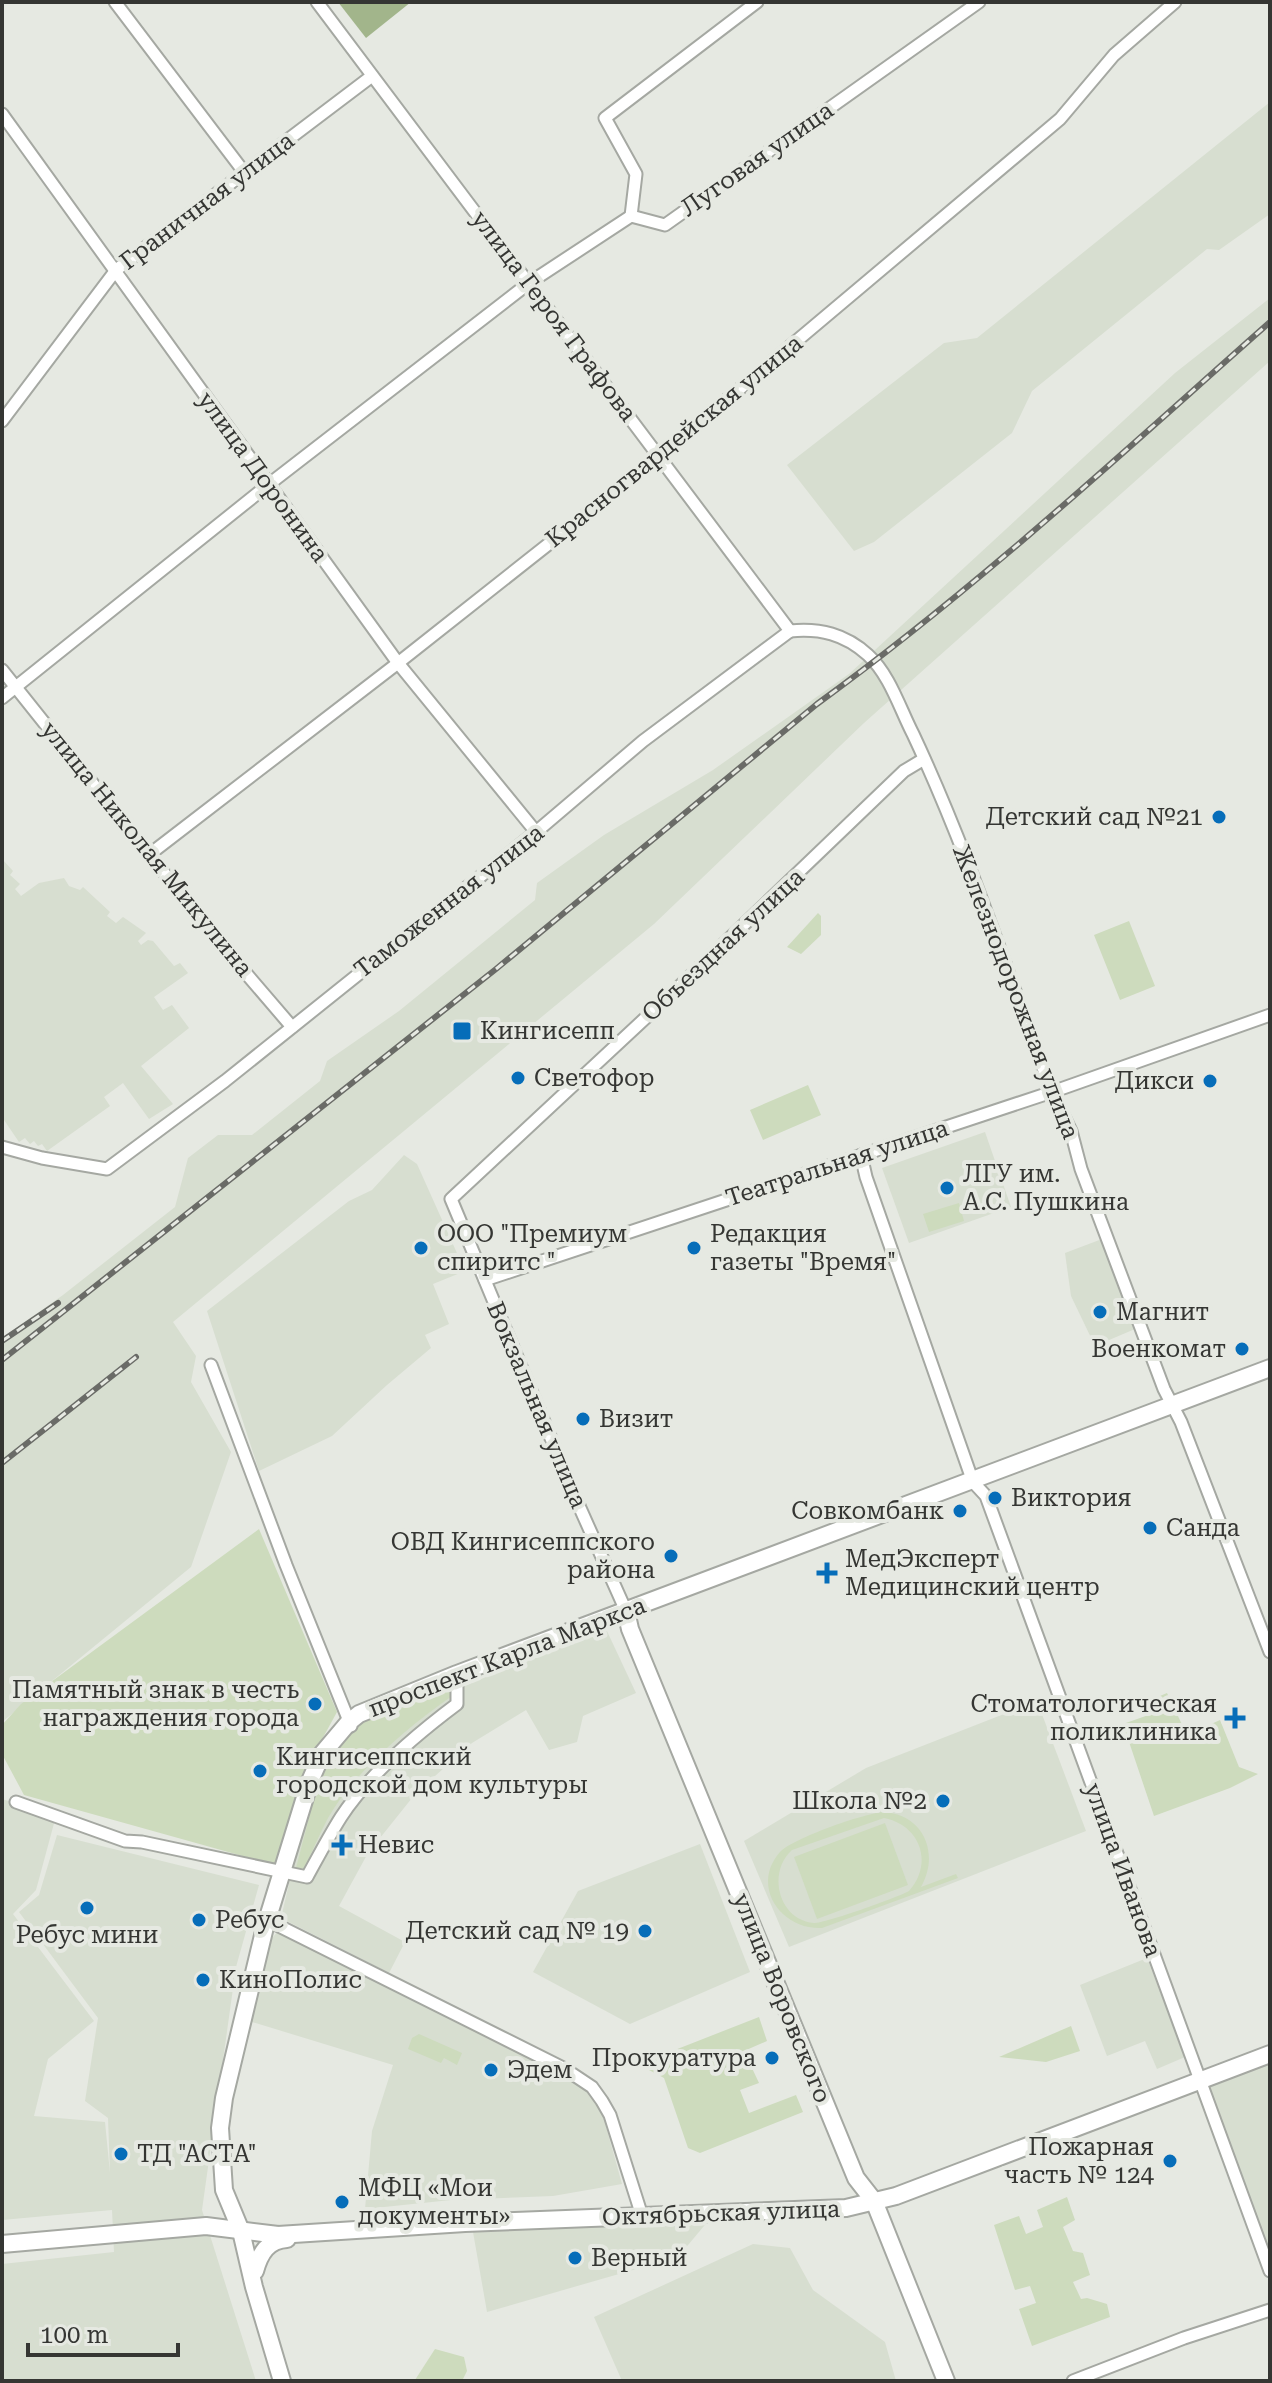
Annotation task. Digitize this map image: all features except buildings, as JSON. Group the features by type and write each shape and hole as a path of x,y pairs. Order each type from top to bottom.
{"street":[{"path":"115,2 244,172"},
{"name":"улица Героя Графова","path":"317,2 790,631"},
{"path":"2,698 268,485 529,283 631,216 636,174 605,118 757,2"},
{"name":"Луговая улица","path":"631,216 665,225 979,2"},
{"name":"Красногвардейская улица","path":"150,854 660,456 1060,119 1114,55 1175,2"},
{"name":"Граничная улица","path":"2,421 116,270 372,76"},
{"name":"улица Доронина","path":"2,114 398,663 536,832"},
{"name":"Железнодорожная улица","path":"790,631 814,629 841,635 867,654 888,683 924,759 1052,1092 1071,1131 1081,1169 1164,1389 1174,1407 1270,1652"},
{"name":"Таможенная улица","path":"2,1147 42,1158 107,1169 292,1027 536,832 643,741 790,631"},
{"name":"улица Николая Микулина","path":"2,670 220,943 292,1027"},
{"name":"Объездная улица","path":"451,1199 703,965 904,771 924,759"},
{"name":"Театральная улица","path":"485,1280 1052,1092 1270,1015"},
{"name":"улица Иванова","path":"861,1155 866,1177 975,1484 986,1496 1270,2271"},
{"name":"Вокзальная улица","path":"451,1199 627,1613"},
{"path":"211,1365 350,1724"},
{"name":"проспект Карла Маркса","path":"284,2381 254,2287 244,2231 224,2190 220,2128 224,2098 310,1781 322,1754 359,1714 1270,1371"},
{"name":"улица Воровского","path":"627,1613 630,1629 856,2178 946,2381"},
{"path":"16,1802 125,1841 307,1877 342,1815 385,1766 457,1704 457,1677"},
{"path":"270,1921 565,2069 592,2087 610,2115 642,2216"},
{"name":"Октябрьская улица","path":"2,2244 206,2226 278,2235 435,2224 870,2207 1202,2085 1270,2054"},
{"path":"1202,2085 1270,2066"},
{"path":"255,2271 259,2255 281,2239 870,2207 937,2381"},
{"path":"244,2231 284,2381"},
{"path":"1073,2381 1184,2338 1270,2310"}],"shaded area":[{"path":"1270,102 1270,214 1219,250 1207,249 1032,391 1012,433 874,542 854,551 787,465 944,343 977,338"},
{"path":"1270,298 1270,361 864,723 654,924 173,1322 196,1356 191,1382 231,1452 191,1567 2,1722 2,1338 63,1295 175,1207 188,1158 218,1135 252,1135 320,1081 327,1061 399,1011 535,900 537,883 604,835 713,770 849,674 1175,373"},
{"path":"2,859 13,871 10,875 20,884 15,889 21,896 39,883 64,878 69,886 80,890 83,887 110,912 107,916 116,923 123,917 146,933 138,941 141,945 148,940 153,941 174,966 180,963 188,973 154,997 163,1010 172,1005 189,1028 141,1066 173,1104 149,1119 123,1083 104,1097 110,1106 47,1151 42,1144 38,1146 34,1141 30,1144 25,1138 19,1142 2,1117"},
{"name":"ЛГУ им. А.С. Пушкина","path":"985,1132 1011,1207 909,1243 882,1168"},
{"path":"404,1155 417,1164 465,1271 433,1284 449,1324 425,1335 431,1348 332,1436 259,1471 207,1311 349,1201 372,1190"},
{"path":"1102,1239 1135,1329 1095,1346 1071,1296 1065,1253"},
{"path":"606,1629 636,1693 583,1716 577,1742 549,1750 526,1710 472,1743 416,1793 368,1853 339,1906 405,1942 389,1973 281,1918 312,1785 326,1755 361,1718 414,1695 451,1691"},
{"name":"Школа №2","path":"1037,1701 1086,1831 789,1947 744,1841 866,1768"},
{"path":"2,1799 56,1816 36,1890 13,1914 94,2021 48,2059 34,2116 105,2122 110,2173 108,2118 85,2101 98,2018 19,1912 39,1895 57,1835 259,1885 236,1967 202,2210 256,2381 2,2381 2,2264 114,2252 112,2210 2,2220"},
{"name":"Детский сад № 19","path":"700,1844 750,1972 630,2024 533,1972 578,1891"},
{"path":"278,1931 556,2069 599,2101 622,2184 553,2196 451,2200 365,2209 372,2131 393,2065 249,2021 268,1943"},
{"path":"1147,1958 1185,2057 1157,2069 1145,2041 1107,2056 1080,1985"},
{"path":"1270,2054 1270,2274 1200,2081"},
{"path":"709,2220 678,2257 487,2312 473,2232"},
{"path":"753,2244 790,2248 813,2290 885,2342 896,2381 622,2381 594,2317"}],"green space":[{"path":"338,2 411,2 366,38"},
{"path":"818,913 821,916 821,935 801,954 787,947"},
{"path":"1129,921 1155,986 1120,1000 1094,935"},
{"path":"808,1085 821,1115 763,1140 750,1110"},
{"path":"959,1203 964,1221 929,1232 923,1214"},
{"path":"259,1529 337,1712 309,1763 278,1866 24,1795 2,1754 2,1725 21,1704"},
{"path":"451,1691 452,1696 418,1721 352,1784 328,1818 304,1869 296,1868 310,1814 312,1785 326,1755 361,1718 414,1695"},
{"path":"1167,1693 1187,1735 1220,1720 1239,1767 1258,1774 1230,1788 1154,1816 1123,1724 1157,1712 1153,1699"},
{"path":"873,1814 897,1814 918,1828 928,1849 929,1862 921,1887 956,1874 958,1878 822,1928 807,1927 783,1914 769,1892 768,1878 780,1852 813,1834","holes":["884,1818 907,1828 914,1837 922,1857 917,1880 909,1891 821,1922 802,1920 792,1913 780,1894 778,1882 784,1859 792,1850"]},
{"path":"885,1823 908,1885 817,1919 794,1857"},
{"path":"759,2017 767,2041 744,2051 759,2083 740,2090 749,2113 796,2095 803,2112 700,2153 688,2148 664,2078 649,2070 657,2057"},
{"path":"1071,2026 1080,2051 1046,2062 999,2057"},
{"path":"419,2034 462,2053 457,2065 444,2058 441,2063 408,2049 412,2038"},
{"path":"1067,2197 1075,2220 1063,2227 1073,2251 1083,2253 1090,2275 1073,2282 1081,2299 1107,2304 1110,2317 1032,2346 1019,2309 1036,2303 1030,2286 1015,2290 994,2225 1019,2216 1026,2234 1043,2227 1037,2210"},
{"path":"435,2349 464,2357 467,2371 462,2381 415,2380"}],"railway":[{"path":"2,1360 496,969 817,704 992,567 1270,322"},
{"path":"2,1341 58,1303"},
{"path":"2,1463 136,1357"}],"place":[{"name":"Детский сад №21","path":"1219,817"},
{"name":"Кингисепп","path":"462,1031"},
{"name":"Светофор","path":"518,1078"},
{"name":"Дикси","path":"1210,1081"},
{"name":"ЛГУ им. А.С. Пушкина","path":"947,1188"},
{"name":"ООО \"Премиум спиритс \"","path":"421,1248"},
{"name":"Редакция газеты \"Время\"","path":"694,1248"},
{"name":"Магнит","path":"1100,1312"},
{"name":"Военкомат","path":"1242,1349"},
{"name":"Визит","path":"583,1419"},
{"name":"Виктория","path":"995,1498"},
{"name":"Совкомбанк","path":"960,1511"},
{"name":"Санда","path":"1150,1528"},
{"name":"ОВД Кингисеппского района","path":"671,1556"},
{"name":"МедЭксперт Медицинский центр","path":"827,1573"},
{"name":"Памятный знак в честь награждения города","path":"315,1704"},
{"name":"Стоматологическая поликлиника","path":"1235,1718"},
{"name":"Кингисеппский городской дом культуры","path":"260,1771"},
{"name":"Школа №2","path":"943,1801"},
{"name":"Невис","path":"342,1845"},
{"name":"Ребус мини","path":"87,1908"},
{"name":"Ребус","path":"199,1920"},
{"name":"Детский сад № 19","path":"645,1931"},
{"name":"КиноПолис","path":"203,1980"},
{"name":"Прокуратура","path":"772,2058"},
{"name":"Эдем","path":"491,2070"},
{"name":"ТД \"АСТА\"","path":"121,2154"},
{"name":"Пожарная часть № 124","path":"1170,2161"},
{"name":"МФЦ «Мои документы»","path":"342,2202"},
{"name":"Верный","path":"575,2258"}]}
